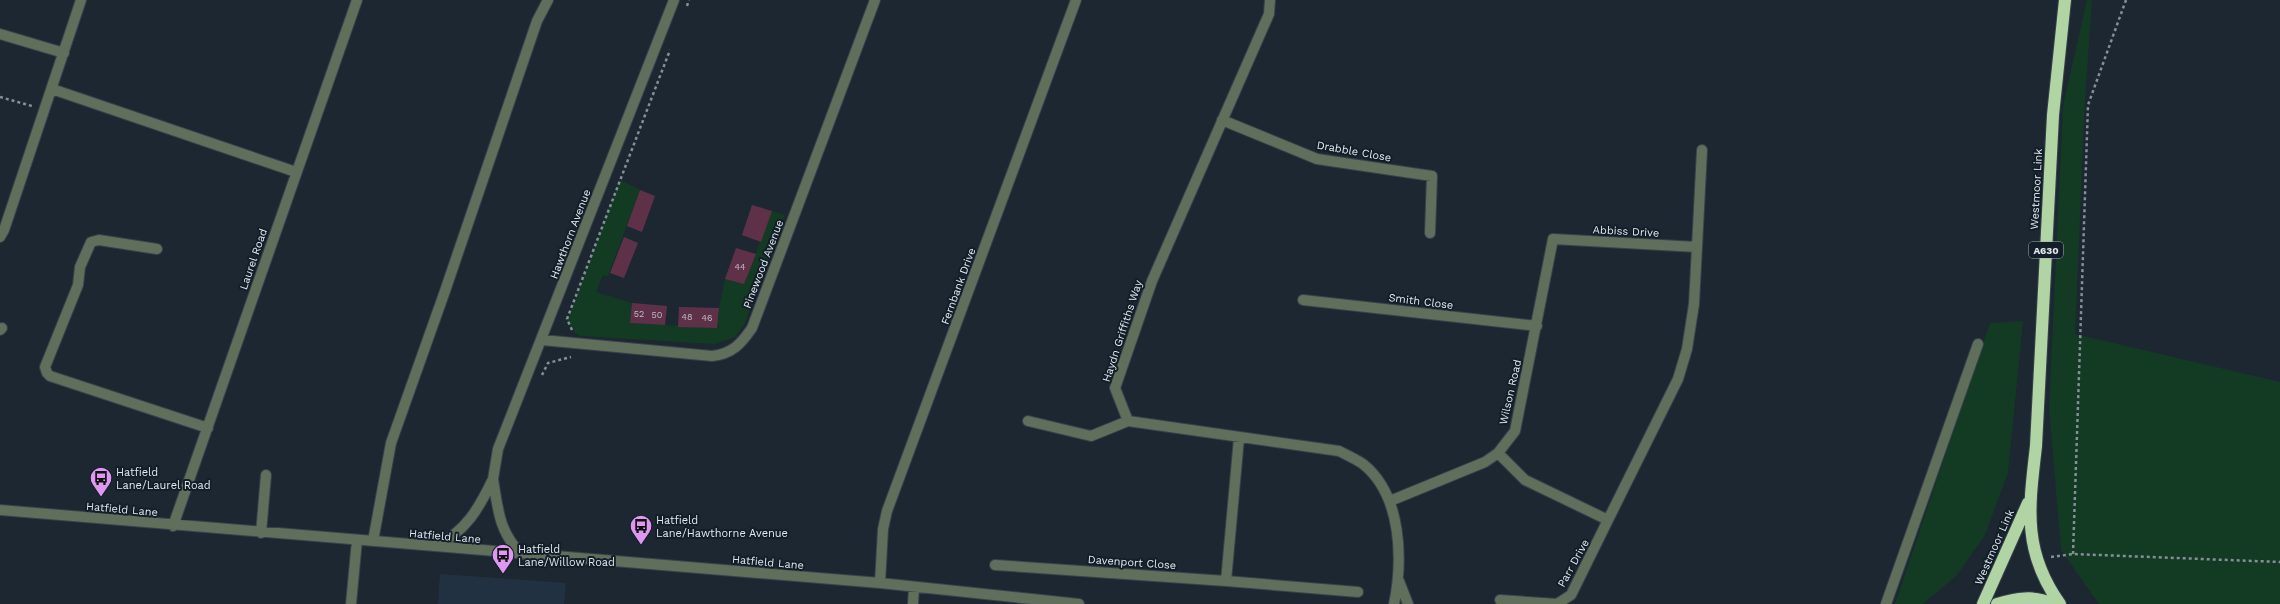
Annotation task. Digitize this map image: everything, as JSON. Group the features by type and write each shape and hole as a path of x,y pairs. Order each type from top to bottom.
{"highway":[{"name":"Westmoor Link","path":"2060,604 2046,585 2036,559 2032,545 2030,500 2036,446 2053,115 2065,0"},
{"name":"Westmoor Link","path":"1983,604 2030,500"},
{"path":"1997,604 2019,597 2047,601 2053,604"}],"street":[{"path":"0,237 4,230 45,110 80,0"},
{"name":"Laurel Road","path":"173,526 357,0"},
{"path":"373,541 391,443 446,291 538,21 548,0"},
{"name":"Hawthorn Avenue","path":"434,547 447,541 467,524 481,504 493,479 498,450 674,0"},
{"name":"Pinewood Avenue","path":"542,340 712,356 732,352 744,340 752,328 875,0"},
{"name":"Fernbank Drive","path":"880,583 883,529 887,511 1076,0"},
{"name":"Haydn Griffiths Way","path":"1128,421 1115,388 1152,281 1269,14 1270,0"},
{"path":"0,34 64,53"},
{"path":"52,89 296,172"},
{"name":"Drabble Close","path":"1222,120 1317,159 1432,176 1430,233"},
{"path":"1697,247 1701,199 1702,150"},
{"name":"Abbiss Drive","path":"1553,239 1697,247"},
{"name":"Wilson Road","path":"1390,501 1457,475 1485,462 1498,454 1515,431 1553,239"},
{"path":"157,249 99,240 91,242 80,267 78,285 45,367 50,376 208,428"},
{"name":"Parr Drive","path":"1500,600 1557,604 1571,595 1678,379 1687,349 1694,304 1697,247"},
{"name":"Smith Close","path":"1303,300 1537,326"},
{"path":"1886,604 1978,344"},
{"path":"1028,421 1091,436 1128,421 1239,438 1339,451 1363,464 1384,490 1390,501 1396,528 1399,581 1394,604"},
{"path":"1226,581 1239,438"},
{"path":"1498,454 1525,480 1608,520"},
{"path":"261,533 266,475"},
{"name":"Hawthorn Avenue","path":"493,479 499,521 510,543 521,554"},
{"name":"Hatfield Lane","path":"0,510 173,526 880,583 1079,604"},
{"path":"351,604 357,540"},
{"name":"Davenport Close","path":"994,565 1226,581 1358,592"},
{"path":"1399,581 1408,604"},
{"path":"913,604 914,587"}],"path":[{"path":"686,7 689,0"},
{"path":"2073,554 2088,105 2126,0"},
{"path":"575,333 567,322 567,319 673,43"},
{"path":"0,96 45,110"},
{"path":"540,382 548,363 575,356"},
{"path":"2036,559 2073,554 2280,562"}],"shaded area":[{"path":"440,574 566,583 564,604 438,604"}],"green space":[{"path":"2087,0 2092,0 2085,99 2075,334 2280,382 2280,604 2099,604 2061,550 2049,409 2063,106"},
{"path":"620,180 640,190 608,276 603,275 596,292 632,303 630,323 717,328 719,308 725,279 744,284 772,211 785,215 744,325 735,337 715,344 580,336 575,333 567,321"},
{"path":"2023,321 2008,472 1985,535 1957,575 1923,604 1895,604 1990,323"}],"building":[{"path":"640,190 655,196 642,232 627,226"},
{"path":"752,205 772,211 761,242 742,235"},
{"path":"624,237 638,243 624,278 610,273"},
{"path":"736,248 756,254 744,284 725,279"},
{"path":"632,303 667,306 665,325 630,323"},
{"path":"679,307 719,308 717,328 678,327"}],"place":[{"name":"Hatfield Lane/Laurel Road","path":"101,498"},
{"name":"Hatfield Lane/Hawthorne Avenue","path":"641,546"},
{"name":"Hatfield Lane/Willow Road","path":"503,574"}]}
